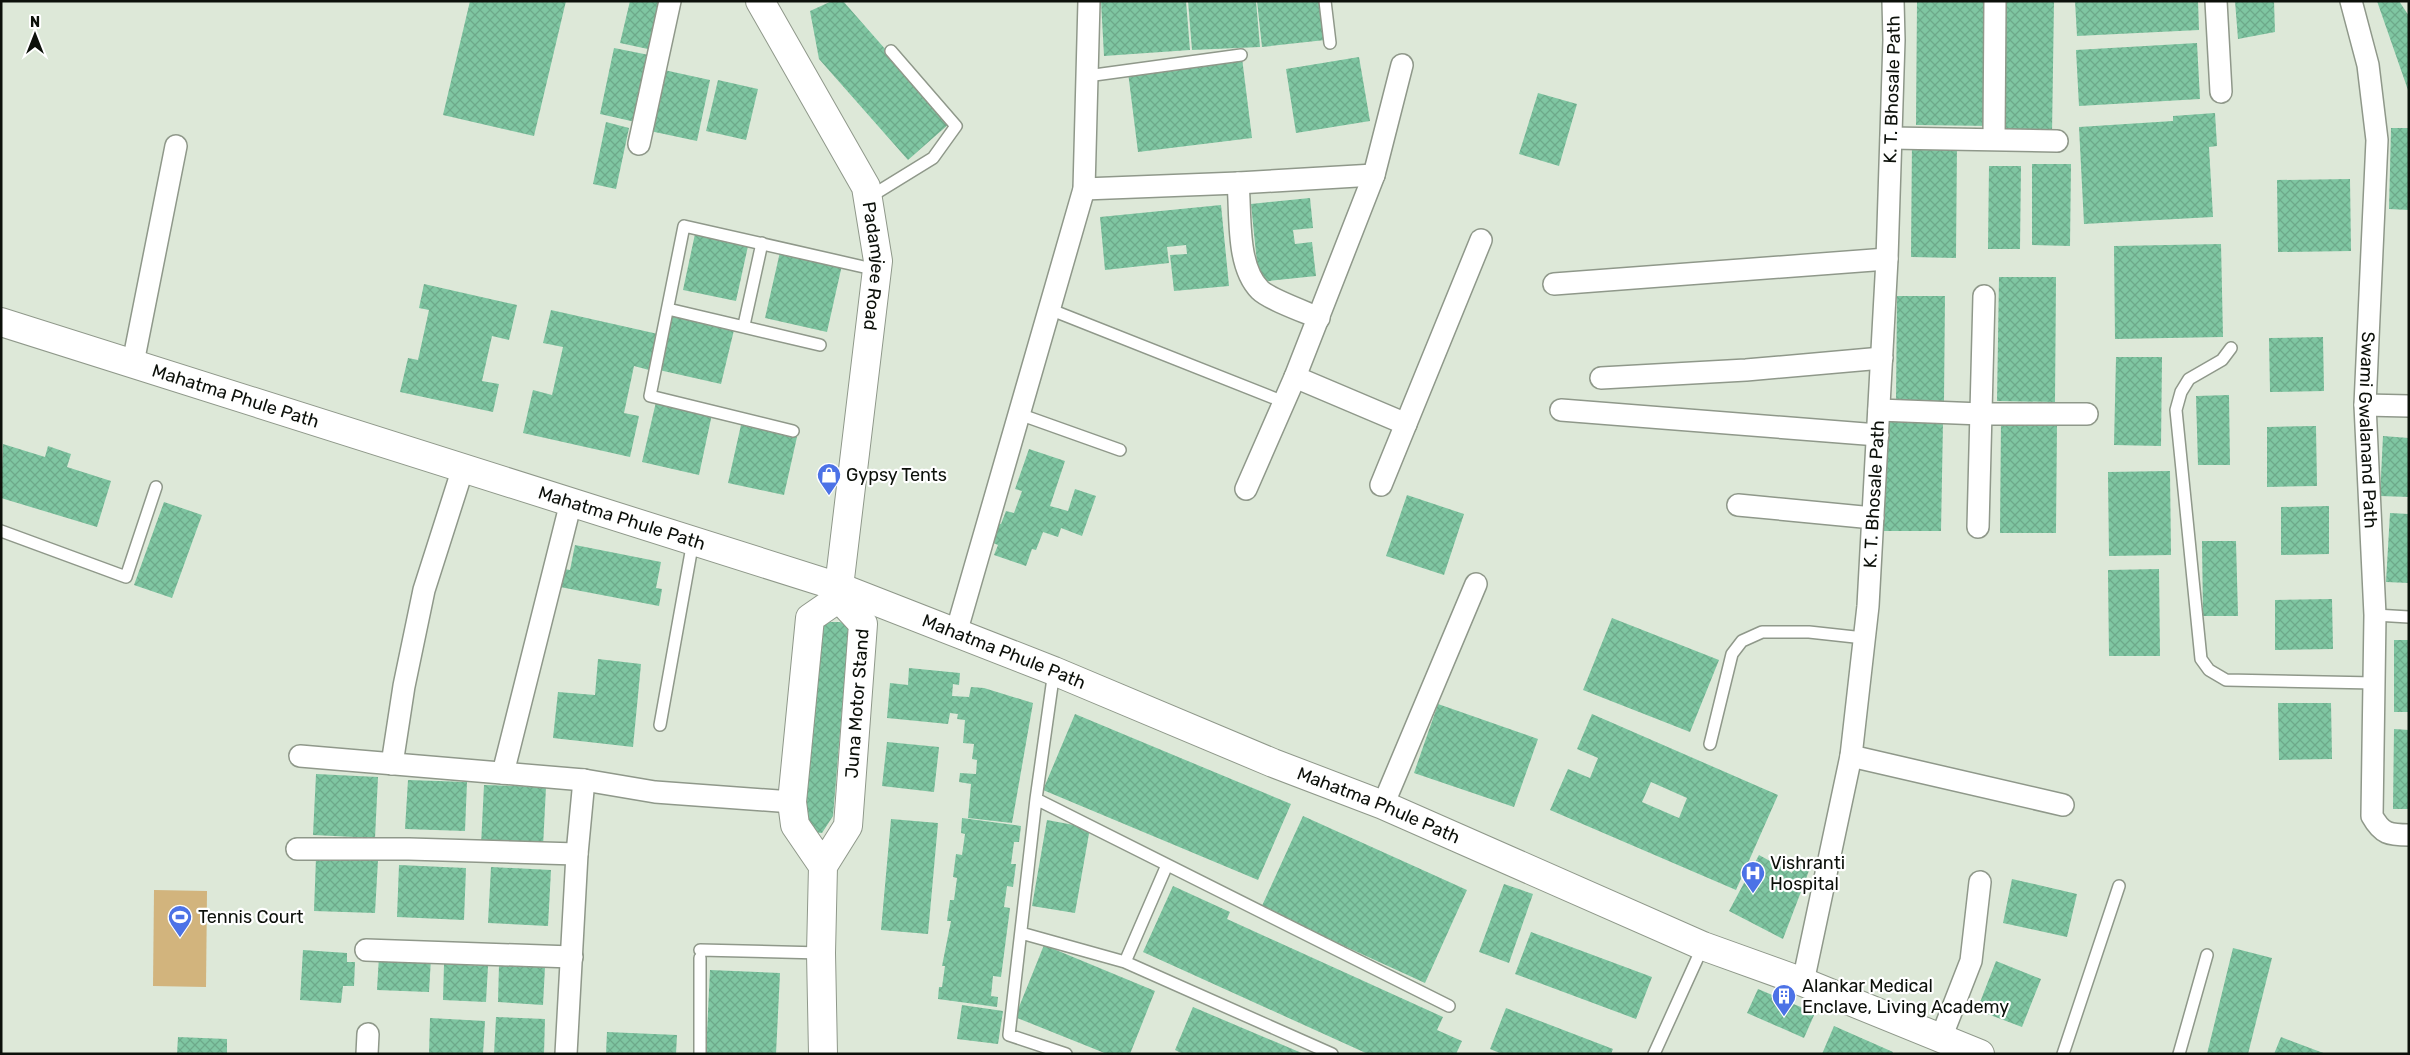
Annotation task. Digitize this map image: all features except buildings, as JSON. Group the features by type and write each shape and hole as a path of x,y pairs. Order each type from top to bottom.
{"main road":[{"name":"Padamjee Road","path":"760,1 866,187 878,261 839,592"},
{"name":"Mahatma Phule Path","path":"1,322 693,541 956,632 1273,763 1383,805 1703,946 1804,982 1980,1054"},
{"path":"823,1054 821,953 823,866 795,825 792,802 810,618 839,592"},
{"name":"Juna Motor Stand","path":"823,866 848,826 863,624 839,592"}],"street":[{"path":"639,144 670,1"},
{"path":"956,632 1084,189 1089,1"},
{"name":"K. T. Bhosale Path","path":"1804,982 1851,756 1864,638 1873,518 1887,259 1893,1"},
{"path":"1994,140 1995,1"},
{"path":"2216,1 2221,92"},
{"name":"Swami Gwalanand Path","path":"2351,1 2368,64 2377,140 2365,405 2374,615 2372,816 2379,828 2392,835 2409,835"},
{"path":"1246,489 1295,377 1374,175 1402,65"},
{"path":"1891,138 2057,141"},
{"path":"133,363 176,146"},
{"path":"1084,189 1374,175"},
{"path":"1238,183 1243,256 1248,274 1261,291 1318,318"},
{"path":"1381,485 1481,240"},
{"path":"1554,284 1887,259"},
{"path":"1978,527 1984,296"},
{"path":"1601,378 1746,370 1882,358"},
{"path":"1295,377 1406,424"},
{"path":"2365,405 2409,406"},
{"path":"1561,410 1878,435"},
{"path":"1879,410 1982,414 2087,414"},
{"path":"392,764 404,686 424,590 463,468"},
{"path":"503,773 571,502"},
{"path":"1738,505 1873,518"},
{"path":"1383,805 1476,584"},
{"path":"300,756 584,780 656,792 792,802"},
{"path":"1851,756 2063,805"},
{"path":"566,1054 577,854 584,780"},
{"path":"297,849 409,849 577,854"},
{"path":"1941,1038 1971,960 1980,882"},
{"path":"366,950 572,957"}],"lane":[{"path":"1326,1 1330,43"},
{"path":"868,198 933,158 956,126 891,51"},
{"path":"1087,76 1242,55"},
{"path":"793,431 650,396 684,226 877,270"},
{"path":"744,325 762,243"},
{"path":"668,309 744,325 820,345"},
{"path":"1049,309 1284,402"},
{"path":"2231,348 2222,360 2189,379 2181,392 2176,410 2201,659 2209,670 2226,680 2374,683"},
{"path":"1019,414 1120,450"},
{"path":"1,531 126,577 156,487"},
{"path":"660,725 693,541"},
{"path":"2374,615 2409,617"},
{"path":"1710,744 1732,654 1742,641 1762,632 1809,632 1864,638"},
{"path":"1054,671 1036,799 1009,1035 1066,1054"},
{"path":"1036,799 1450,1006"},
{"path":"1126,962 1167,864"},
{"path":"2063,1054 2118,886"},
{"path":"1021,933 1126,962 1332,1054"},
{"path":"1654,1054 1703,946"},
{"path":"700,1054 700,954 821,953"},
{"path":"2179,1054 2207,955"}],"shaded area":[{"name":"Tennis Court","path":"154,890 207,891 206,987 153,986"}],"place":[{"name":"Gypsy Tents","path":"829,496"},
{"name":"Vishranti Hospital","path":"1753,894"},
{"name":"Tennis Court","path":"180,938"},
{"name":"Alankar Medical Enclave, Living Academy","path":"1784,1017"}]}
